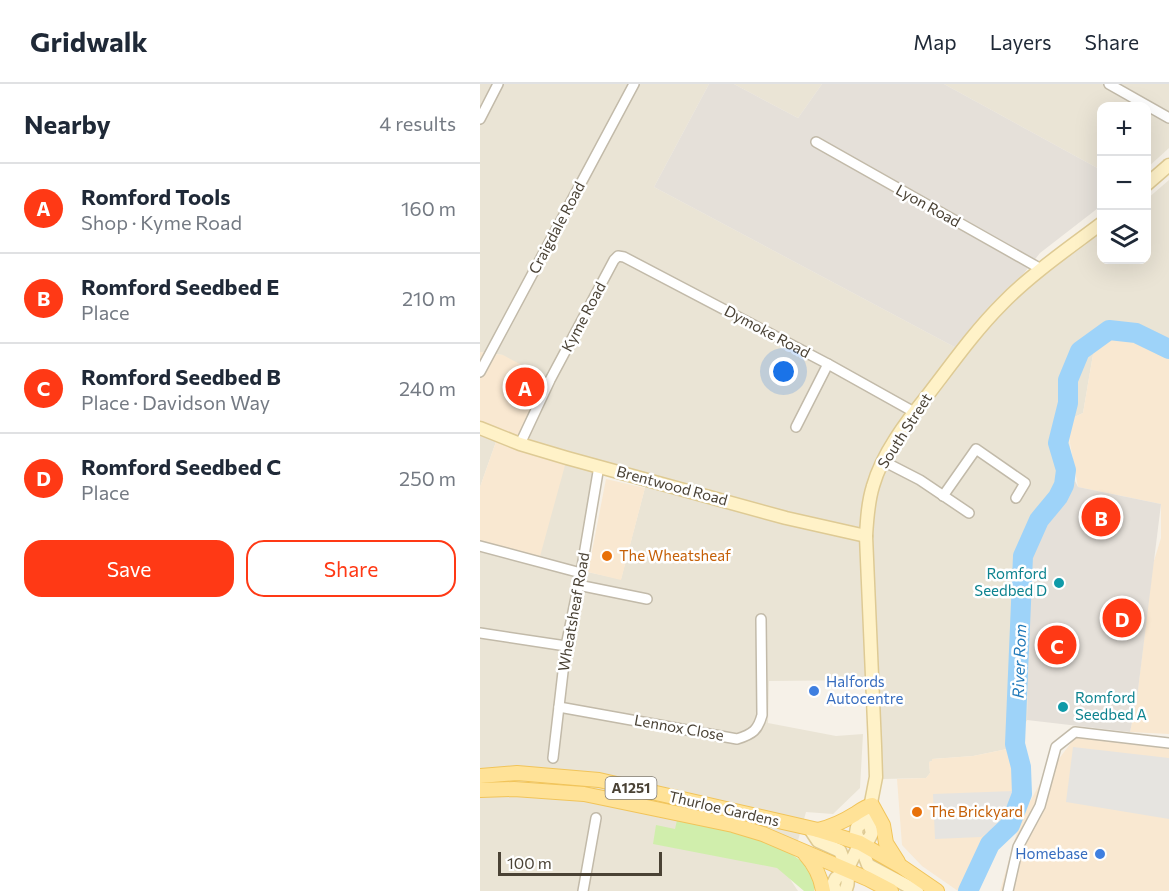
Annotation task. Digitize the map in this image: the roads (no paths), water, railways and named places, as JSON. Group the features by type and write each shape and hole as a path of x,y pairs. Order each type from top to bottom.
{"main road":[{"name":"Thurloe Gardens","path":"480,776 517,773 599,780 814,829 860,843"},
{"name":"Thurloe Gardens","path":"480,790 514,789 584,794 733,825 763,834 847,870"},
{"path":"814,829 830,827 863,808 870,811"},
{"name":"A1251","path":"870,811 884,825 886,843 902,867"},
{"name":"A1251","path":"860,843 902,867 937,891"},
{"path":"801,850 812,862 824,891"},
{"name":"A1251","path":"847,870 891,891"}],"street":[{"path":"480,119 498,84"},
{"name":"Craigdale Road","path":"480,372 634,84"},
{"path":"1109,84 1169,118"},
{"name":"Lyon Road","path":"816,142 1041,269"},
{"path":"1151,181 1169,165"},
{"name":"South Street","path":"835,891 833,884 836,878 847,870 860,843 869,839 872,833 870,811 876,777 866,536 873,486 883,461 914,412 1002,303 1041,269 1097,226"},
{"name":"Dymoke Road","path":"618,256 624,257 828,364 914,412"},
{"name":"Kyme Road","path":"520,444 550,380 618,256"},
{"path":"796,427 828,364"},
{"name":"Brentwood Road","path":"480,428 520,444 786,518 866,536"},
{"path":"943,495 976,449 1025,483 1016,498"},
{"path":"883,461 920,480 969,513"},
{"name":"Wheatsheaf Road","path":"553,758 566,646 599,466"},
{"path":"480,546 581,573"},
{"path":"578,585 647,599"},
{"name":"Lennox Close","path":"560,707 737,739 747,736 759,727 762,715 761,619"},
{"path":"480,633 566,646"},
{"path":"1008,891 1018,847 1040,806 1056,747 1075,732 1169,742"},
{"path":"584,891 596,818"},
{"path":"814,829 818,841 840,851 847,870"},
{"path":"860,843 868,865 917,891"},
{"name":"South Street","path":"846,891 849,884 847,870"}],"waterway":[{"name":"River Rom","path":"968,891 990,844 1010,825 1022,794 1021,767 1015,744 1023,556 1039,520 1058,497 1064,485 1066,470 1058,443 1068,403 1068,380 1080,351 1109,330 1136,333 1169,349"}],"place":[{"name":"Romford Tools","path":"525,387"},
{"name":"Romford Seedbed E","path":"1101,517"},
{"name":"The Wheatsheaf","path":"607,556"},
{"name":"Romford Seedbed D","path":"1059,583"},
{"name":"Romford Seedbed C","path":"1122,618"},
{"name":"Romford Seedbed B","path":"1057,645"},
{"name":"Halfords Autocentre","path":"814,691"},
{"name":"Romford Seedbed A","path":"1063,707"},
{"name":"The Brickyard","path":"917,812"},
{"name":"Homebase","path":"1100,854"}]}
